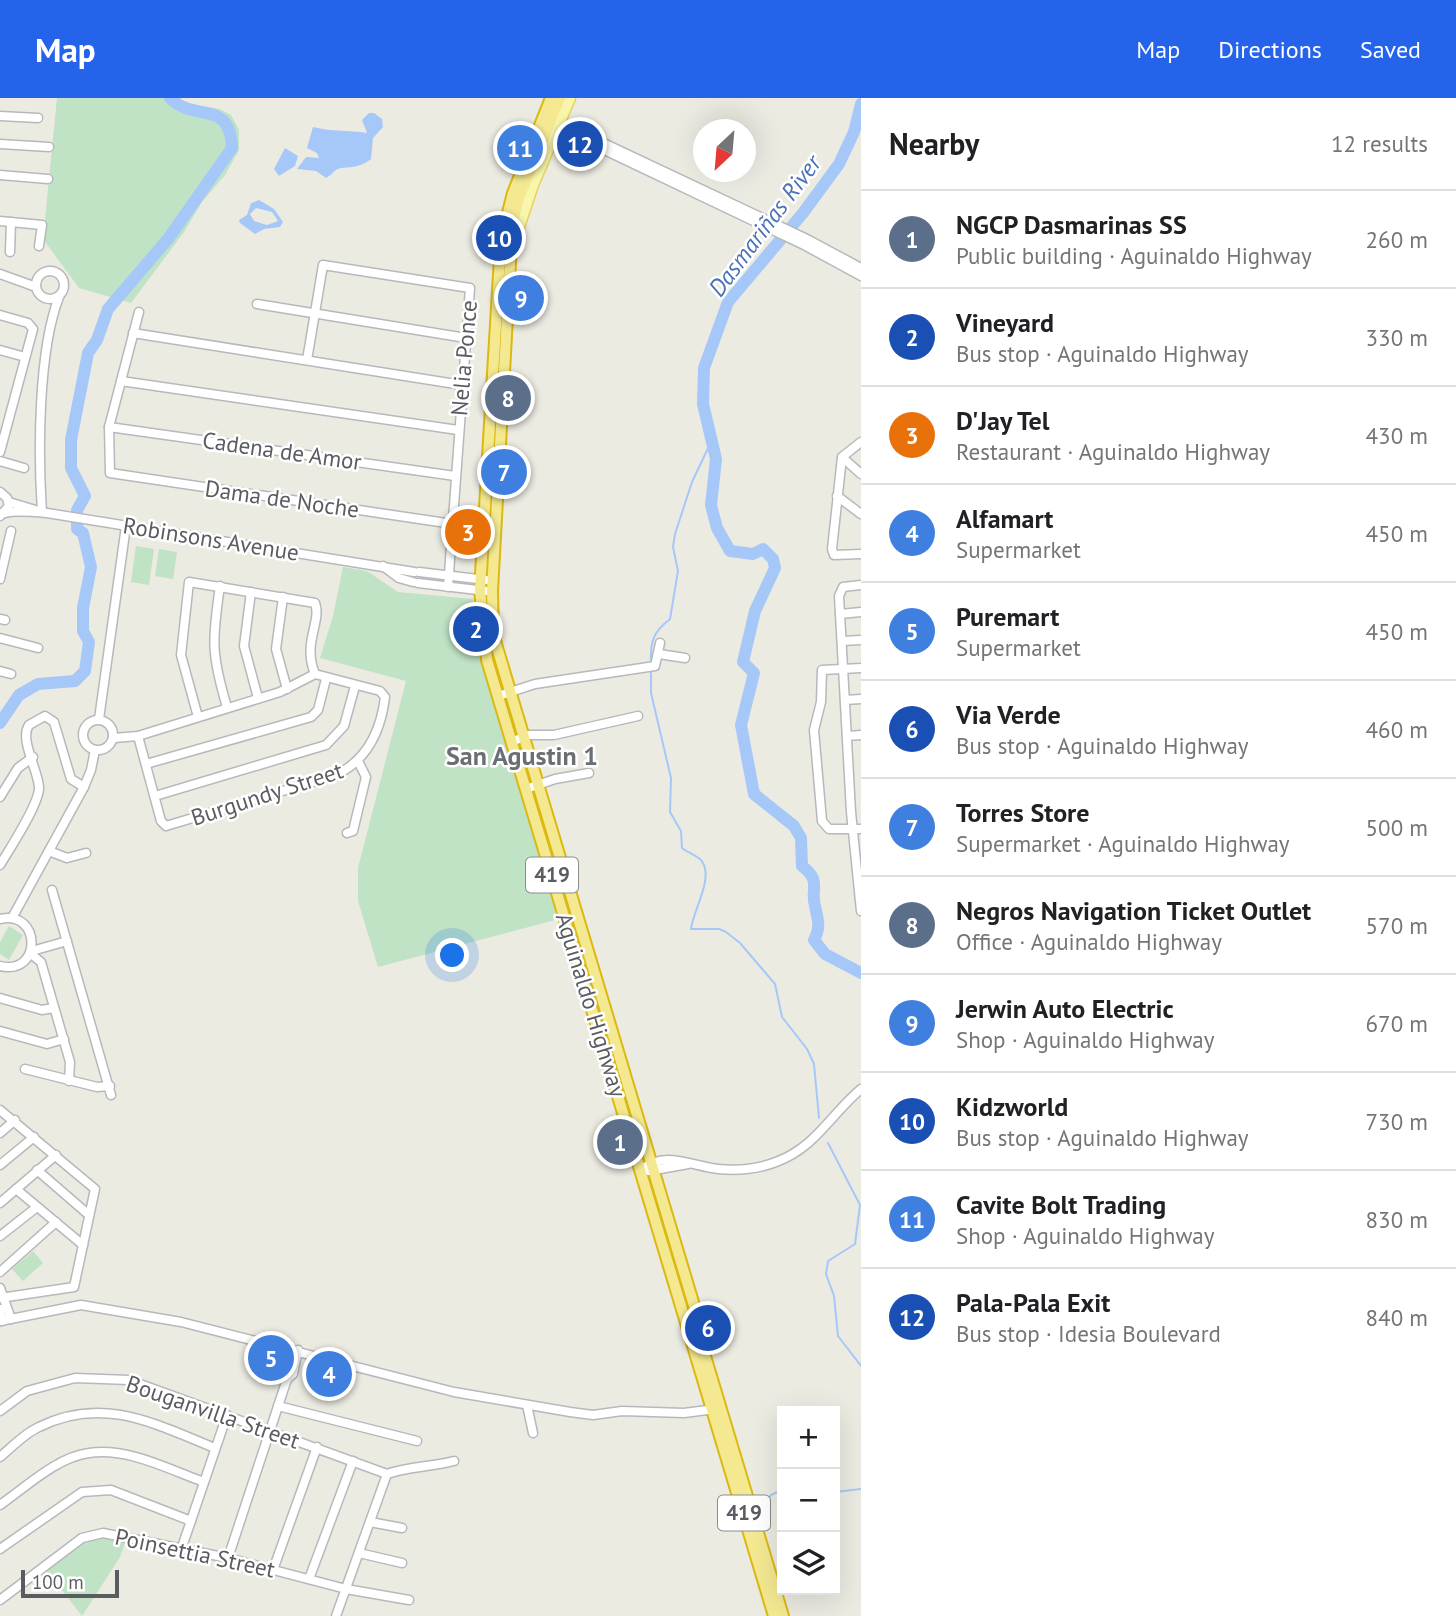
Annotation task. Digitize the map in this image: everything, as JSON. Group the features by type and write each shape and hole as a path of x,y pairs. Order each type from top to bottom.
{"highway":[{"name":"Aguinaldo Highway","path":"551,98 513,193 500,241 480,585 484,643 503,694 648,1168 770,1587 775,1616"},
{"name":"Aguinaldo Highway","path":"503,694 493,635 492,586 510,239 519,198 561,98"},
{"name":"Aguinaldo Highway","path":"770,1587 783,1616"}],"main road":[{"name":"Aguinaldo Highway","path":"510,239 519,227 529,194 570,98"}],"street":[{"path":"0,116 38,118"},
{"path":"558,124 861,268"},
{"path":"0,144 48,147"},
{"path":"0,175 48,179"},
{"path":"0,221 42,225 39,246"},
{"path":"10,252 11,222"},
{"path":"805,242 861,276"},
{"name":"Nelia Ponce","path":"315,313 323,265 470,288 448,587"},
{"path":"37,283 44,272 58,273 65,285 51,327 40,436 44,512"},
{"path":"0,274 37,283"},
{"path":"37,283 44,298 51,327"},
{"path":"44,298 59,297"},
{"path":"257,304 467,338"},
{"path":"109,427 139,312"},
{"path":"307,360 315,313"},
{"path":"0,314 32,325 0,452"},
{"path":"133,333 463,384"},
{"path":"0,350 25,357"},
{"path":"121,381 458,430"},
{"name":"Dama de Noche","path":"109,427 110,473 453,524"},
{"name":"Cadena de Amor","path":"109,427 455,476"},
{"path":"861,442 842,457 832,549 834,555 861,554"},
{"path":"842,457 861,474"},
{"path":"0,461 24,468"},
{"path":"0,492 9,502 3,514"},
{"path":"837,496 861,514"},
{"name":"Robinsons Avenue","path":"9,502 44,512 380,564 449,576 480,585"},
{"name":"Robinsons Avenue","path":"3,514 14,510 33,515 44,512"},
{"path":"99,719 126,526"},
{"path":"0,579 11,531"},
{"name":"Robinsons Avenue","path":"380,564 399,578 415,583 448,587 492,586"},
{"path":"114,735 138,736 287,689 315,674 308,645 316,606 310,600 189,582 181,655 198,717"},
{"path":"861,585 841,589 840,614 851,812 857,829 861,911"},
{"path":"220,586 213,653 227,707"},
{"path":"251,592 244,646 258,698"},
{"path":"283,597 275,649 287,689"},
{"path":"840,614 861,612"},
{"path":"0,638 38,648"},
{"path":"842,641 861,640"},
{"path":"503,694 535,684 595,677 651,666 659,654 660,643"},
{"path":"659,654 685,658"},
{"path":"857,829 829,829 822,821 814,730 821,702 822,670 861,668"},
{"path":"0,671 11,674"},
{"name":"Burgundy Street","path":"138,736 162,824 172,825 336,775 358,761 377,732 385,697 380,691 315,674"},
{"path":"146,764 311,717 318,710 326,679"},
{"path":"155,796 326,745 344,726 355,686"},
{"path":"845,700 861,699"},
{"path":"0,865 38,794 26,729 44,716 50,717 57,726 71,779 83,786"},
{"path":"517,740 554,735 638,716"},
{"path":"99,719 109,723 114,735 109,746 95,750 86,745 83,730 89,722 99,719"},
{"path":"847,736 861,735"},
{"path":"12,918 91,771 95,750"},
{"path":"0,797 18,768 33,757"},
{"path":"347,833 353,831 366,777 358,761"},
{"path":"531,787 589,773"},
{"path":"849,774 861,773"},
{"path":"851,812 861,811"},
{"path":"49,851 67,858 86,853"},
{"path":"25,1069 111,1090 52,890"},
{"path":"0,919 12,918 23,923 31,933 31,952 41,962 71,1065 69,1081"},
{"path":"0,966 18,966 31,952 67,941"},
{"path":"0,998 42,1010 54,1008"},
{"path":"0,1031 47,1044 64,1039"},
{"path":"648,1168 677,1160 732,1170 775,1163 796,1153 819,1136 861,1090"},
{"path":"0,1110 95,1189 74,1287 1,1294"},
{"path":"0,1133 15,1121"},
{"path":"0,1165 34,1137"},
{"path":"0,1203 56,1155"},
{"path":"37,1170 89,1215"},
{"path":"16,1189 83,1245"},
{"path":"0,1236 37,1207"},
{"path":"0,1272 56,1222"},
{"path":"1,1294 1,1321 81,1306 181,1322 453,1392 527,1405 593,1415 622,1411 684,1413 718,1408"},
{"path":"1,1294 11,1319"},
{"path":"228,1558 287,1379 284,1372 293,1349"},
{"name":"Bouganvilla Street","path":"0,1411 27,1391 75,1378 129,1380 387,1474"},
{"path":"527,1405 533,1433"},
{"path":"278,1406 416,1441"},
{"path":"0,1457 38,1427 96,1410 143,1420 215,1448"},
{"path":"181,1550 227,1415"},
{"path":"273,1570 317,1447"},
{"path":"0,1505 58,1465 88,1453 122,1453 204,1482"},
{"path":"309,1579 353,1461"},
{"path":"336,1616 387,1474 403,1468 426,1468 454,1461"},
{"path":"0,1549 82,1492 111,1490 191,1521"},
{"path":"370,1522 402,1528"},
{"name":"Poinsettia Street","path":"0,1600 82,1538 103,1533 228,1558 346,1589 409,1600"},
{"path":"359,1553 402,1563"}],"green space":[{"path":"57,98 180,98 185,103 220,109 231,115 239,130 239,150 225,175 202,202 184,232 131,303 79,288 43,239"},
{"path":"136,546 154,549 149,585 131,582"},
{"path":"159,549 177,552 173,579 155,576"},
{"path":"343,567 367,571 398,592 473,599 480,656 559,919 378,967 358,901 358,868 406,681 320,658 333,616"},
{"path":"9,926 23,935 9,960 0,954 0,942"},
{"path":"33,1251 43,1263 23,1281 12,1269"},
{"path":"103,1533 127,1537 120,1557 82,1616 45,1568 82,1538"}],"water":[{"path":"369,113 382,119 383,127 373,138 371,159 360,165 336,170 326,178 316,171 297,169 306,157 319,158 317,153 307,148 313,127 367,133 362,120"},
{"path":"285,148 298,156 295,166 279,176 274,169"},
{"path":"259,200 274,209 283,222 280,227 264,229 255,234 240,223 239,220 247,215 251,203","holes":["256,208 272,212 278,221 267,225 254,221 250,214"]}],"waterway":[{"path":"0,723 19,695 38,684 75,681 85,671 89,642 83,631 83,608 91,567 83,533 77,529 77,510 85,496 71,468 71,440 88,353 97,340 108,309 168,239 232,148 230,133 218,117 190,109 170,98"},
{"name":"Dasmariñas River","path":"861,104 854,132 839,164 803,213 728,302 704,368 703,404 716,459 711,505 717,528 730,551 753,554 763,549 773,559 775,568 755,611 743,662 754,673 741,725 754,794 794,826 801,838 802,866 814,881 818,923 814,940 825,954 861,973"},
{"path":"651,663 654,638 670,619 678,571 673,547 675,534 692,482 710,444"},
{"path":"651,668 651,693 671,778 670,812 681,831 682,848 699,858 705,867 705,884 691,929 719,929 726,932 740,943 775,984 782,1017 807,1049 814,1064 819,1118"},
{"path":"828,1143 860,1205 855,1244 828,1261 826,1274 834,1296 838,1336 861,1366"},
{"path":"840,1491 861,1489"},
{"path":"760,1510 771,1495 777,1492"}],"place":[{"name":"Pala-Pala Exit","path":"580,144"},
{"name":"Cavite Bolt Trading","path":"520,148"},
{"name":"Kidzworld","path":"499,238"},
{"name":"Jerwin Auto Electric","path":"521,298"},
{"name":"Negros Navigation Ticket Outlet","path":"508,398"},
{"name":"Torres Store","path":"504,472"},
{"name":"D'Jay Tel","path":"468,532"},
{"name":"Vineyard","path":"476,629"},
{"name":"NGCP Dasmarinas SS","path":"620,1142"},
{"name":"Via Verde","path":"708,1328"},
{"name":"Puremart","path":"271,1358"},
{"name":"Alfamart","path":"329,1374"}],"district":[{"name":"San Agustin 1","path":"522,756"}]}
